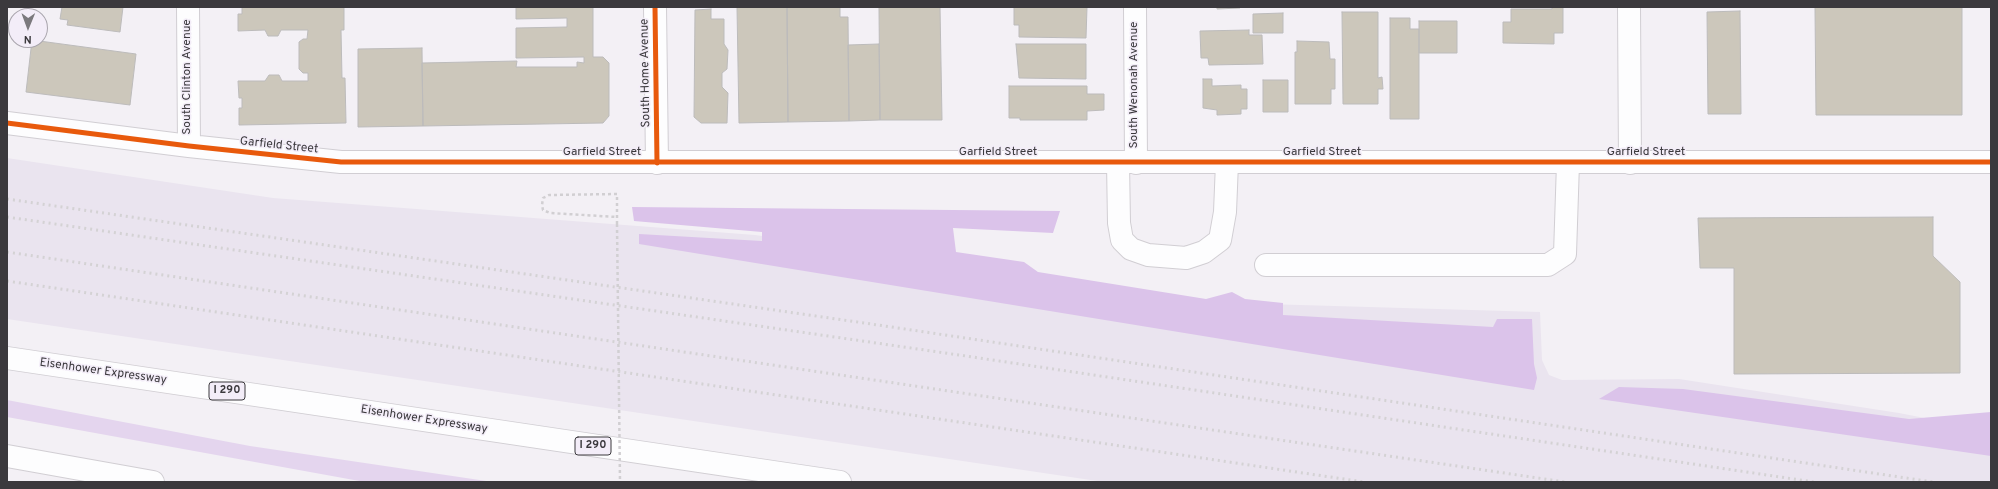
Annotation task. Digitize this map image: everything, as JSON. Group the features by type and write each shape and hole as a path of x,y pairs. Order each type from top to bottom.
{"main road":[{"name":"South Clinton Avenue","path":"188,7 189,146"},
{"name":"South Home Avenue","path":"655,7 657,163"},
{"name":"South Wenonah Avenue","path":"1127,163 1135,7"},
{"path":"1629,7 1630,163"},
{"name":"Garfield Street","path":"7,123 189,146 341,162 1991,162"},
{"path":"1127,163 1119,222 1122,240 1131,249 1148,255 1186,258 1204,252 1220,240 1225,212 1227,163"},
{"path":"1266,265 1548,265 1565,254 1568,163"},
{"name":"Eisenhower Expressway","path":"7,358 840,482"},
{"path":"7,456 153,482"}],"path":[{"path":"617,218 550,213 543,210 543,198 549,195 617,194 620,482"}],"shaded area":[{"path":"7,158 273,198 755,235 1232,303 1540,312 1542,360 1549,375 1562,380 1679,379 1899,413 1991,431 1991,482 1104,482 7,319"},
{"path":"632,207 1060,211 1053,233 953,228 956,252 1024,262 1038,272 1206,299 1232,292 1245,299 1283,303 1283,315 1493,327 1497,319 1532,319 1534,364 1537,378 1534,390 639,244 639,234 762,241 762,232 634,221"},
{"path":"1619,387 1683,389 1909,419 1991,412 1991,456 1599,399"},
{"path":"7,400 250,446 493,482 365,482 7,417"}],"building":[{"path":"62,7 123,7 120,32 67,25 68,20 60,19"},
{"path":"242,7 344,7 344,30 341,30 342,78 345,78 346,123 239,125 239,108 242,108 242,98 239,98 238,81 265,81 269,75 279,75 282,81 308,81 308,73 303,73 299,69 299,42 303,39 307,39 308,30 281,30 278,36 268,36 265,30 238,31 238,14 242,14"},
{"path":"516,7 593,7 593,57 603,57 609,63 609,116 603,123 423,126 422,63 517,61 516,67 577,67 577,62 584,63 584,57 516,58 516,28 567,27 567,18 516,19"},
{"path":"737,7 787,7 788,122 739,123"},
{"path":"787,7 840,7 840,17 848,17 849,121 788,122"},
{"path":"879,7 940,7 942,120 880,120"},
{"path":"1014,7 1087,7 1086,38 1019,37 1019,25 1014,25"},
{"path":"1217,7 1240,7 1240,8 1217,9"},
{"path":"1552,7 1563,7 1563,33 1554,33 1554,44 1503,43 1503,22 1511,22 1511,9 1552,9"},
{"path":"1815,7 1962,7 1962,115 1816,115"},
{"path":"711,9 711,19 724,19 724,44 728,50 727,69 722,73 722,87 728,93 727,123 701,123 694,117 695,10"},
{"path":"1740,11 1741,114 1708,114 1707,12"},
{"path":"1342,12 1378,12 1378,78 1382,77 1383,89 1378,89 1378,104 1343,104"},
{"path":"1283,13 1283,33 1253,33 1253,14"},
{"path":"1390,18 1410,18 1410,29 1419,29 1419,119 1390,119"},
{"path":"1419,21 1457,21 1457,53 1419,53"},
{"path":"1249,30 1249,35 1262,35 1263,64 1209,65 1208,58 1201,58 1200,31"},
{"path":"1297,41 1329,42 1330,59 1335,59 1335,89 1331,89 1331,104 1295,104 1295,52 1297,52"},
{"path":"48,42 136,54 130,105 26,92 31,48 48,48"},
{"path":"879,44 880,120 849,121 848,45"},
{"path":"1016,44 1086,44 1086,79 1019,78"},
{"path":"422,48 423,126 358,127 358,49"},
{"path":"1203,79 1212,79 1212,86 1241,85 1241,89 1247,89 1247,109 1241,109 1241,114 1217,115 1217,110 1203,108"},
{"path":"1263,80 1288,80 1288,112 1263,112"},
{"path":"1009,86 1087,86 1087,94 1104,94 1104,110 1087,111 1087,120 1020,120 1020,118 1009,118"},
{"path":"1933,217 1933,256 1960,282 1960,373 1734,374 1734,268 1700,268 1698,218"}],"railway":[{"path":"7,199 878,325 1933,482"},
{"path":"7,217 959,355 1814,482"},
{"path":"7,252 1565,482"},
{"path":"7,281 1364,482"}],"cycle path":[{"path":"655,7 657,163"},
{"path":"7,123 189,146 341,162 1991,162"}]}
